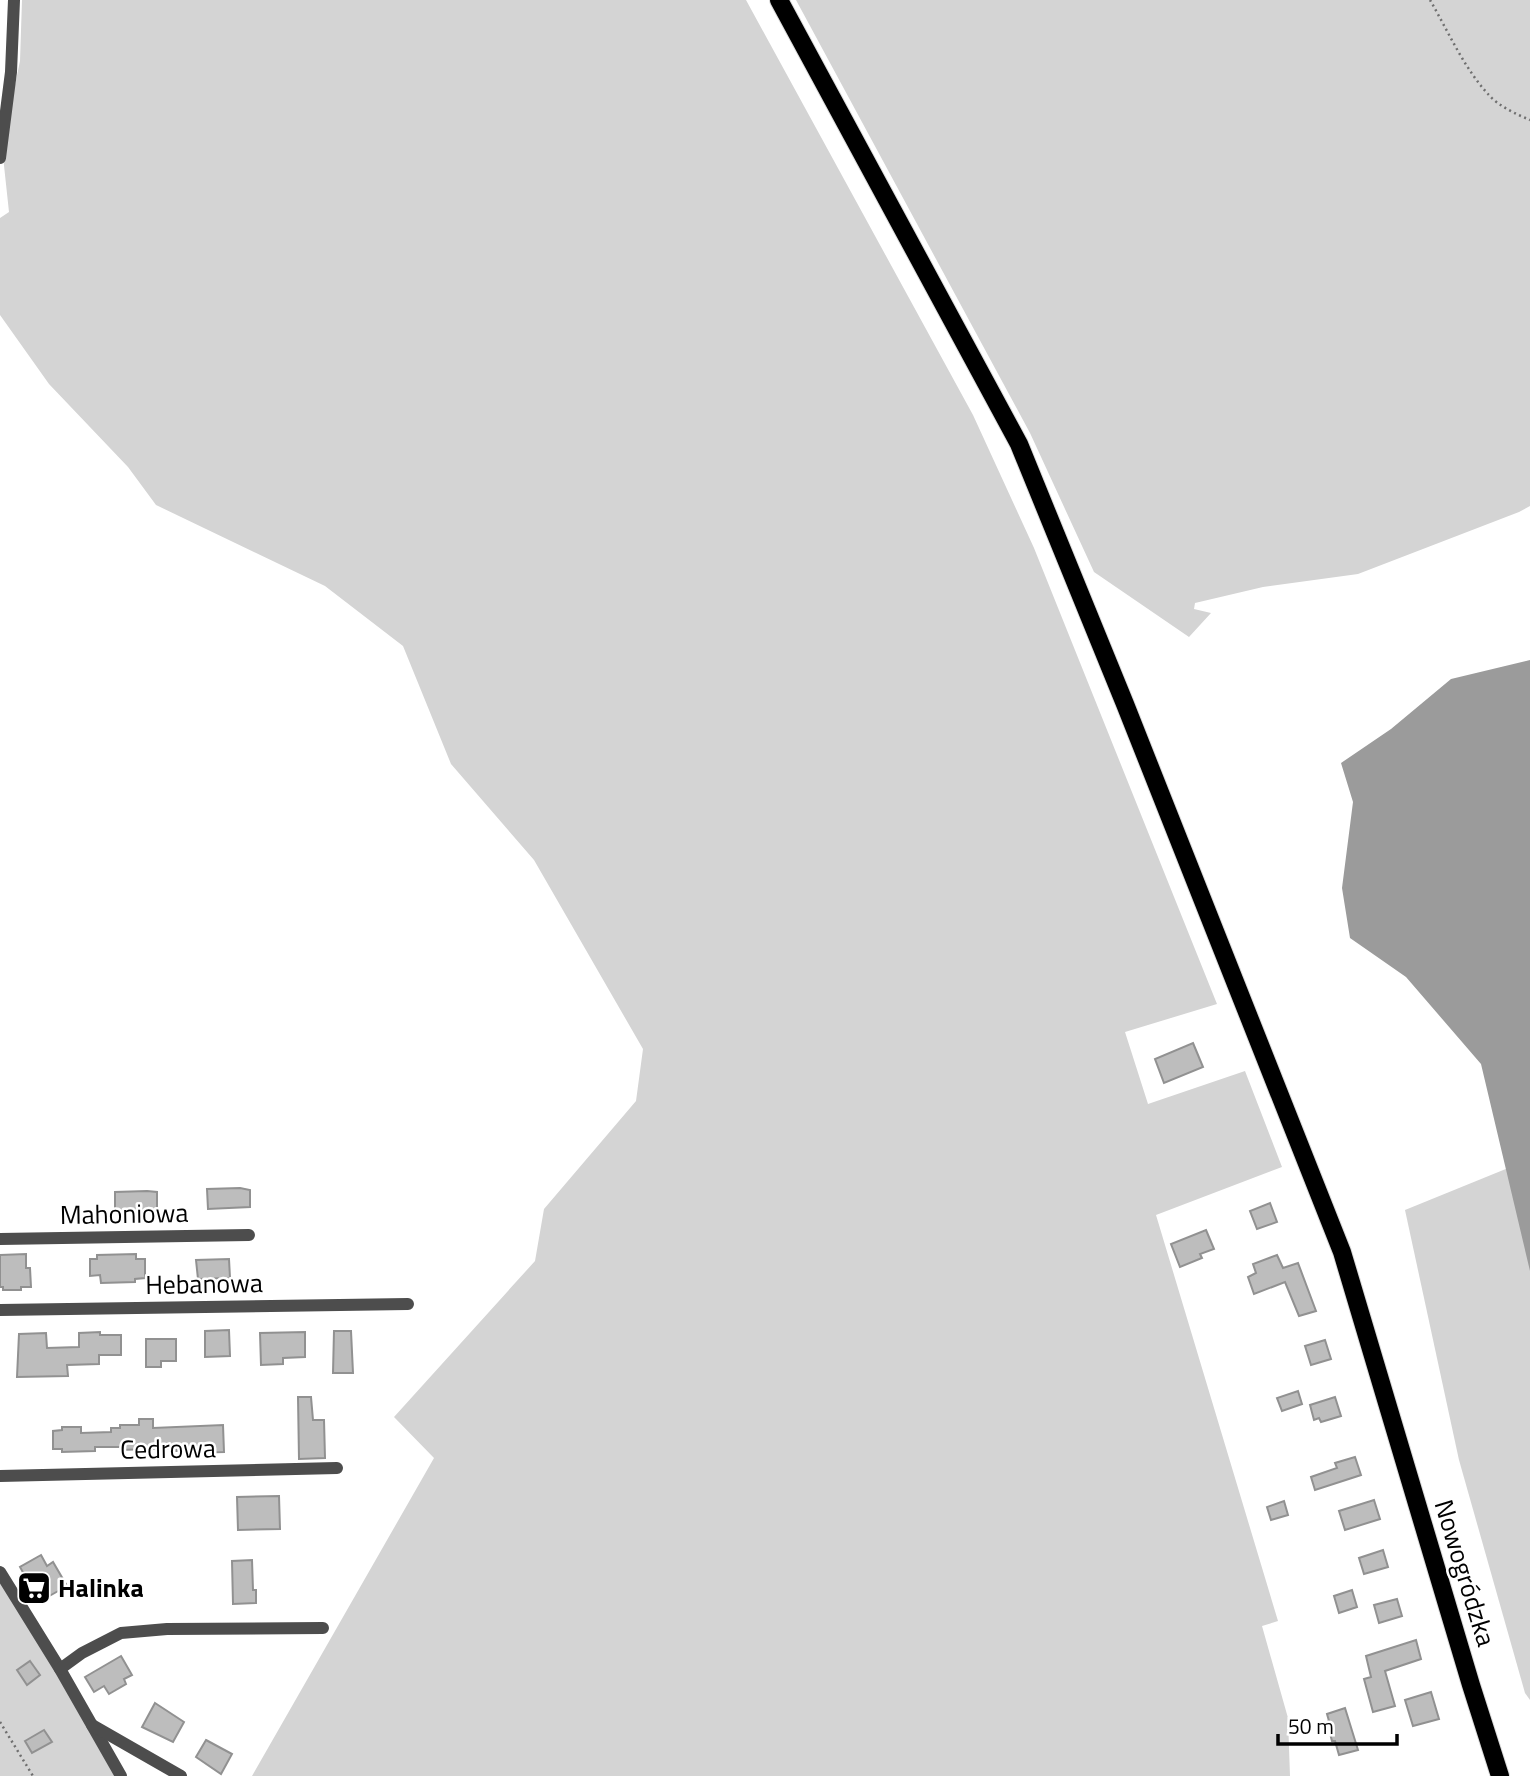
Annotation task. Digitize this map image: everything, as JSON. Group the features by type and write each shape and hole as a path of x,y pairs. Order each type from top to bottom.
{"main road":[{"name":"Nowogródzka","path":"779,0 1019,443 1140,740 1342,1251 1500,1776"}],"street":[{"path":"0,158 11,72 14,0"},
{"name":"Mahoniowa","path":"0,1239 249,1235"},
{"name":"Hebanowa","path":"0,1310 408,1304"},
{"name":"Cedrowa","path":"0,1476 337,1468"},
{"path":"0,1572 60,1669 121,1776"},
{"path":"60,1669 82,1653 121,1633 167,1629 323,1628"},
{"path":"92,1725 181,1776"}],"path":[{"path":"1430,0 1489,96 1530,120"},
{"path":"0,1722 33,1776"}],"shaded area":[{"path":"22,0 746,0 973,415 1034,548 1217,1004 1125,1032 1148,1104 1245,1071 1282,1167 1156,1215 1278,1621 1262,1626 1288,1718 1290,1776 252,1776 434,1458 394,1417 535,1261 544,1209 636,1101 643,1049 534,860 451,764 403,646 325,586 156,505 128,467 49,384 0,315 0,218 9,212 2,147 20,61"},
{"path":"796,0 1530,0 1530,506 1358,574 1263,587 1195,603 1194,609 1211,613 1189,637 1094,572 1030,433"},
{"path":"1530,660 1530,1271 1481,1064 1406,977 1350,938 1342,888 1353,802 1341,763 1391,729 1451,679"},
{"path":"1530,1159 1530,1700 1525,1693 1459,1460 1405,1210"},
{"path":"0,1572 126,1776 0,1776"}],"building":[{"path":"1193,1043 1203,1067 1164,1083 1155,1059"},
{"path":"207,1189 250,1190 250,1207 208,1209"},
{"path":"115,1192 157,1192 157,1209 115,1212"},
{"path":"1270,1203 1277,1222 1257,1229 1250,1211"},
{"path":"1206,1230 1214,1249 1200,1254 1202,1258 1180,1267 1171,1244"},
{"path":"26,1254 31,1287 3,1290 3,1287 0,1287 0,1255"},
{"path":"136,1254 136,1259 145,1259 145,1278 135,1279 135,1282 101,1283 100,1275 90,1276 90,1259 97,1259 97,1255"},
{"path":"1277,1255 1283,1268 1298,1263 1316,1311 1299,1316 1285,1282 1254,1294 1248,1277 1256,1273 1253,1264"},
{"path":"229,1259 230,1278 198,1279 196,1260"},
{"path":"229,1330 230,1356 205,1357 205,1331"},
{"path":"334,1331 351,1331 353,1373 333,1373"},
{"path":"100,1332 100,1335 121,1335 121,1355 99,1355 99,1364 67,1365 68,1376 17,1377 19,1334 46,1333 47,1348 79,1347 79,1333"},
{"path":"305,1332 305,1357 283,1358 283,1364 261,1365 260,1333"},
{"path":"146,1339 176,1339 176,1361 161,1361 161,1367 146,1367"},
{"path":"1325,1340 1331,1359 1311,1365 1305,1346"},
{"path":"1298,1391 1302,1404 1282,1411 1277,1398"},
{"path":"298,1397 311,1397 313,1420 324,1420 325,1458 299,1459"},
{"path":"1335,1397 1341,1416 1321,1422 1319,1418 1314,1420 1310,1405"},
{"path":"139,1419 153,1419 153,1428 223,1425 224,1452 188,1453 176,1451 176,1448 121,1450 120,1447 95,1447 95,1451 62,1452 62,1449 53,1449 53,1431 62,1430 62,1427 81,1427 81,1433 111,1432 111,1428 120,1428 120,1425 139,1425"},
{"path":"1355,1457 1361,1475 1315,1490 1311,1477 1337,1468 1335,1463"},
{"path":"279,1496 280,1529 238,1530 237,1497"},
{"path":"1374,1500 1380,1519 1345,1530 1339,1511"},
{"path":"1284,1501 1288,1515 1271,1520 1267,1507"},
{"path":"1383,1550 1388,1567 1364,1574 1359,1558"},
{"path":"41,1555 47,1566 53,1562 67,1586 37,1603 23,1580 26,1578 20,1567"},
{"path":"252,1560 256,1603 233,1604 232,1561"},
{"path":"1352,1590 1357,1607 1339,1613 1334,1596"},
{"path":"1397,1599 1402,1616 1379,1623 1374,1605"},
{"path":"1416,1640 1421,1659 1385,1671 1395,1706 1373,1712 1364,1679 1371,1677 1366,1656"},
{"path":"121,1656 132,1675 124,1679 126,1684 109,1694 104,1686 94,1692 85,1677"},
{"path":"30,1661 40,1675 27,1685 17,1670"},
{"path":"1431,1692 1439,1719 1413,1726 1405,1700"},
{"path":"155,1703 184,1722 173,1742 142,1727"},
{"path":"1345,1708 1358,1750 1339,1755 1335,1741 1332,1741 1327,1714"},
{"path":"44,1730 52,1742 32,1753 25,1741"},
{"path":"206,1740 232,1754 221,1774 196,1757"}],"place":[{"name":"Halinka","path":"34,1588"}]}
